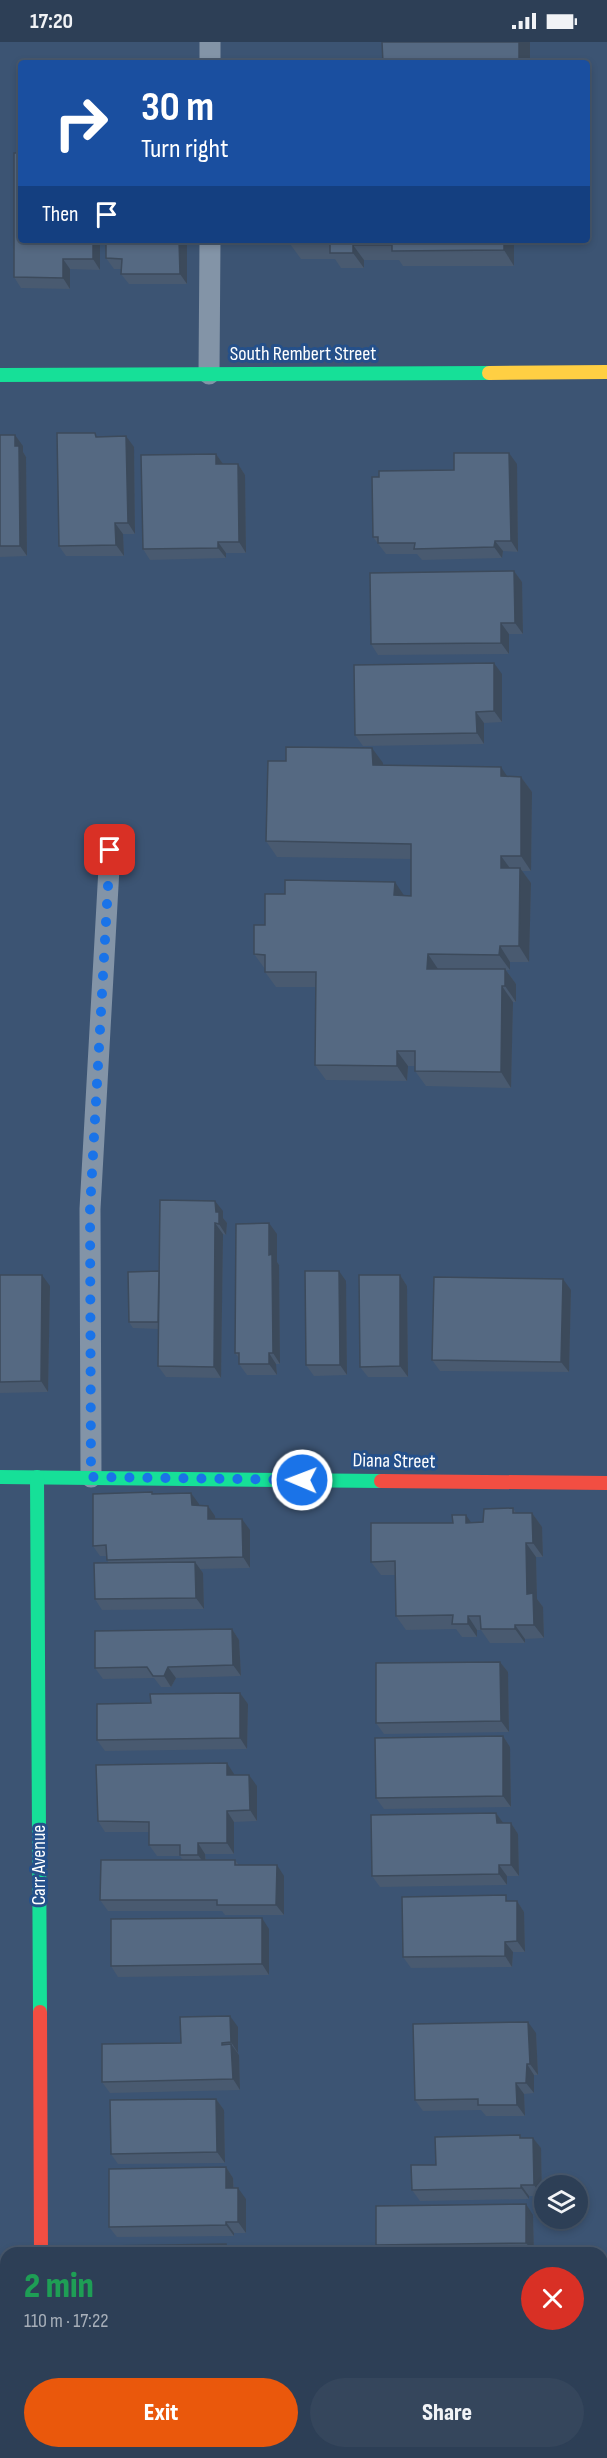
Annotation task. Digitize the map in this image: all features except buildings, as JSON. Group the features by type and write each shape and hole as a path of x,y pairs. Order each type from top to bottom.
{"street":[{"name":"South Rembert Street","path":"0,375 607,372"},
{"name":"Diana Street","path":"0,1477 607,1484"},
{"name":"Carr Avenue","path":"37,1477 41,2247"}],"lane":[{"path":"210,42 210,60"},
{"path":"209,374 210,243"},
{"path":"91,1477 90,1209 110,850"}],"traffic: fast":[{"path":"0,375 489,373"},
{"path":"0,1477 381,1481"},
{"path":"37,1477 40,2012"}],"traffic: slow":[{"path":"489,373 607,372"}],"traffic: jam":[{"path":"381,1481 607,1483"},
{"path":"40,2012 41,2247"}],"route":[{"path":"110,850 90,1209 91,1477 302,1480"}]}
